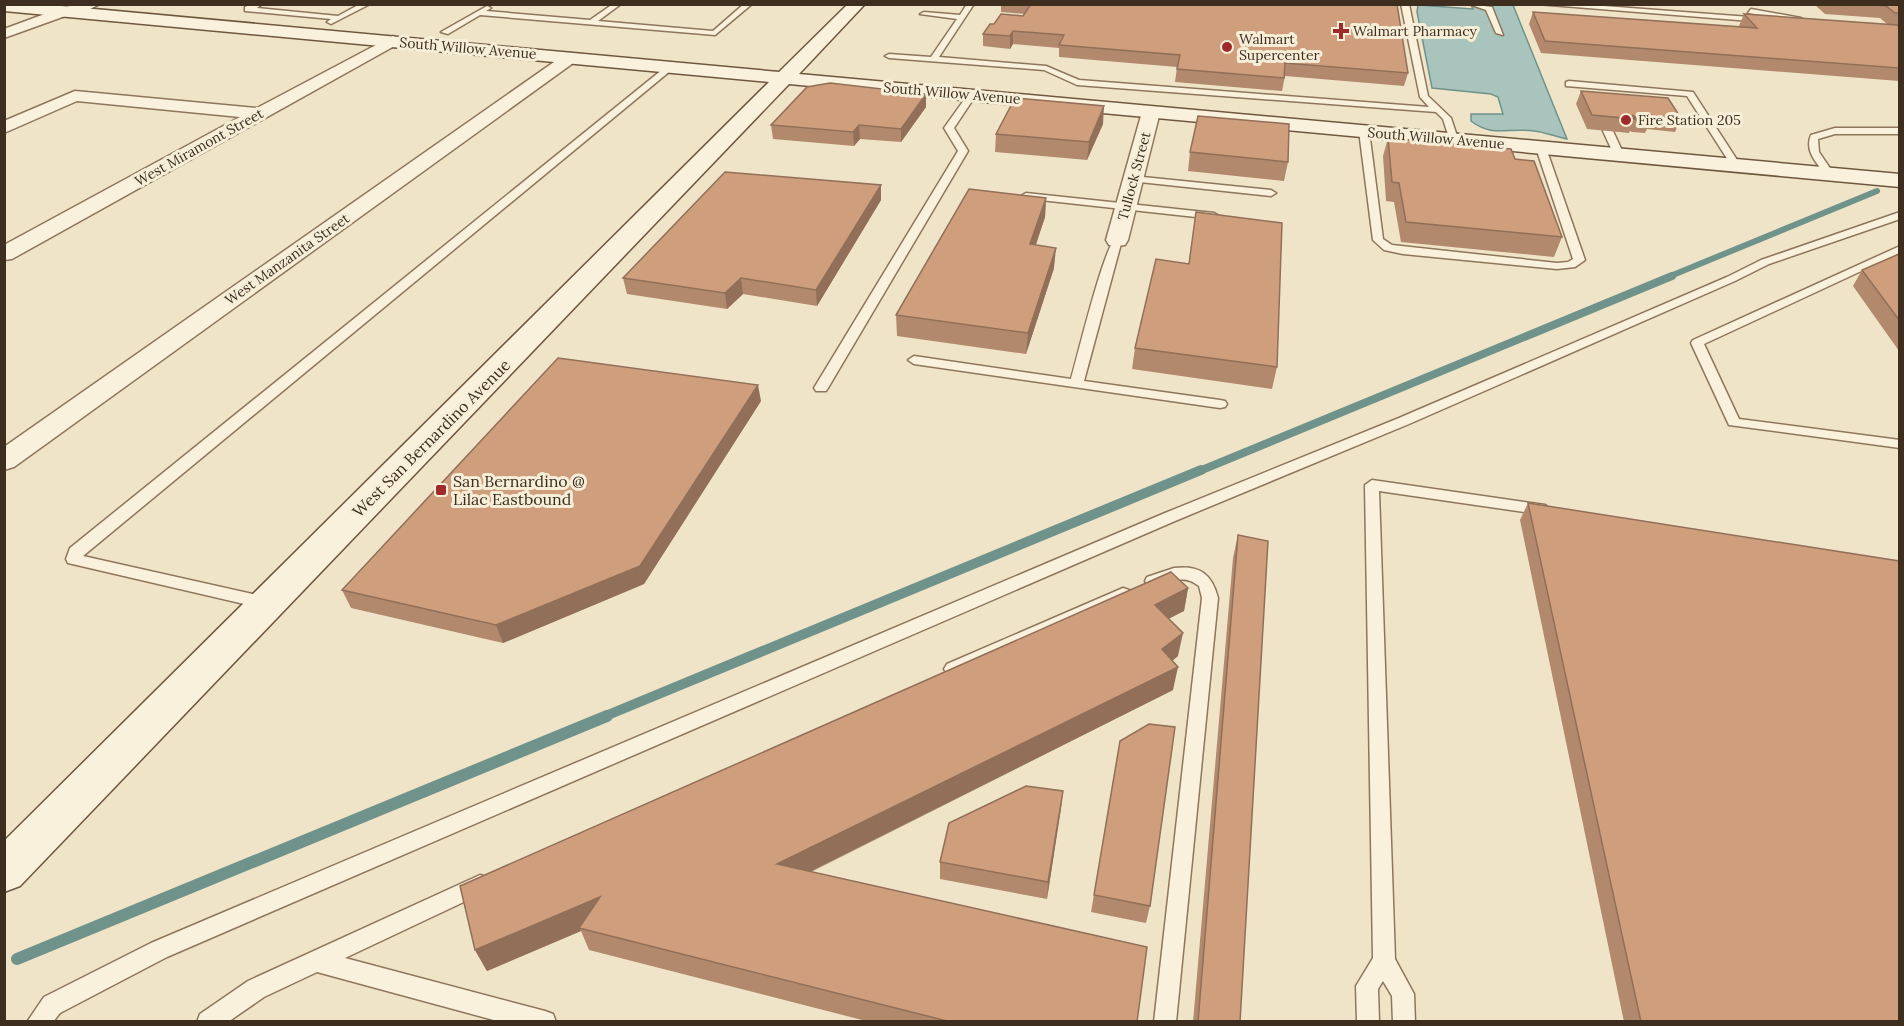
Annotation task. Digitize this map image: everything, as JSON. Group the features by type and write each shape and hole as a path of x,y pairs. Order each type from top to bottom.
{"street":[{"path":"4,34 93,4"},
{"name":"West San Bernardino Avenue","path":"4,872 857,4"},
{"name":"South Willow Avenue","path":"4,6 1899,181"},
{"name":"West Miramont Street","path":"4,254 393,41"},
{"name":"West Manzanita Street","path":"4,460 570,58"},
{"path":"4,128 75,96 260,114"},
{"name":"Tullock Street","path":"1117,240 1151,112"}],"lane":[{"path":"260,4 248,9 340,18"},
{"path":"331,22 367,4"},
{"path":"445,32 492,4"},
{"path":"592,22 618,4"},
{"path":"478,13 715,33 749,4"},
{"path":"933,60 971,4"},
{"path":"1405,4 1424,97 1448,118 1453,140"},
{"path":"1472,4 1490,9 1500,33"},
{"path":"1540,4 1815,23 1753,11 1658,4"},
{"path":"924,14 962,17"},
{"path":"889,56 1046,68 1077,82 1439,110"},
{"path":"269,603 74,559 76,552 671,67"},
{"path":"1569,84 1690,94 1736,166"},
{"path":"821,388 963,152 950,128 972,95"},
{"path":"1608,131 1619,155"},
{"path":"1829,174 1814,152 1811,144 1814,137 1835,131 1899,131"},
{"path":"1364,132 1378,240 1383,245 1403,251 1557,266 1571,265 1576,263 1579,257 1541,148"},
{"path":"1133,179 1271,193"},
{"path":"1012,195 1226,218"},
{"path":"38,1022 52,1005 159,950 1170,516 1404,421 1731,279 1765,262 1899,215"},
{"path":"1077,382 1117,240"},
{"path":"1899,249 1697,343 1734,422 1899,444"},
{"path":"914,360 1220,404"},
{"path":"1404,1022 1403,994 1384,962 1372,485 1559,512"},
{"path":"932,678 1176,572 1192,573 1206,583 1210,598 1166,1022"},
{"path":"208,1022 256,988 500,875"},
{"path":"316,961 545,1022"},
{"path":"1368,1022 1367,986 1384,962"}],"water":[{"path":"1418,5 1473,9 1471,5 1513,5 1567,139 1534,131 1486,129 1471,121 1471,114 1503,114 1498,97 1491,94 1432,88 1417,12"}],"building":[{"name":"Walmart Supercenter","path":"1031,4 1397,4 1408,73 1285,63 1284,78 1177,69 1180,55 1059,45 1064,35 1013,31 1010,36 983,34 1001,14 1023,16"},
{"path":"1867,4 1899,4 1899,13 1895,13 1886,6"},
{"path":"1533,12 1757,28 1744,14 1897,25 1899,27 1899,68 1545,41"},
{"path":"830,83 926,94 901,129 859,125 853,132 771,125 807,87"},
{"path":"1581,91 1668,98 1681,118 1649,115 1651,119 1637,118 1632,115 1635,119 1592,115"},
{"path":"1015,98 1104,106 1089,142 996,134"},
{"path":"1198,116 1289,124 1288,162 1190,152"},
{"path":"1388,138 1511,149 1515,159 1534,161 1562,237 1406,222 1399,183 1392,182"},
{"path":"725,172 881,185 816,290 741,278 725,293 623,278"},
{"path":"969,189 1046,198 1030,244 1056,248 1028,333 896,315"},
{"path":"1196,212 1282,223 1277,367 1135,348 1156,259 1189,264"},
{"path":"1899,254 1899,320 1862,270"},
{"path":"558,358 758,385 640,566 496,625 342,590"},
{"path":"1528,503 1899,561 1899,1022 1641,1022"},
{"path":"1238,535 1268,541 1240,1022 1198,1022"},
{"path":"1171,572 1188,588 1155,605 1183,633 1162,649 1178,667 777,864 1147,947 1137,1022 951,1022 579,928 600,897 475,950 460,886"},
{"path":"1149,724 1175,727 1150,906 1094,895 1120,741"},
{"path":"1026,786 1063,791 1048,882 940,862 949,823"}],"waterway":[{"path":"1668,277 1877,191"},
{"path":"1197,472 1672,276"},
{"path":"603,717 1201,470"},
{"path":"17,959 607,716"}],"place":[{"name":"Walmart Pharmacy","path":"1341,31"},
{"name":"Walmart Supercenter","path":"1227,47"},
{"name":"Fire Station 205","path":"1626,120"},
{"name":"San Bernardino @ Lilac Eastbound","path":"441,490"}]}
